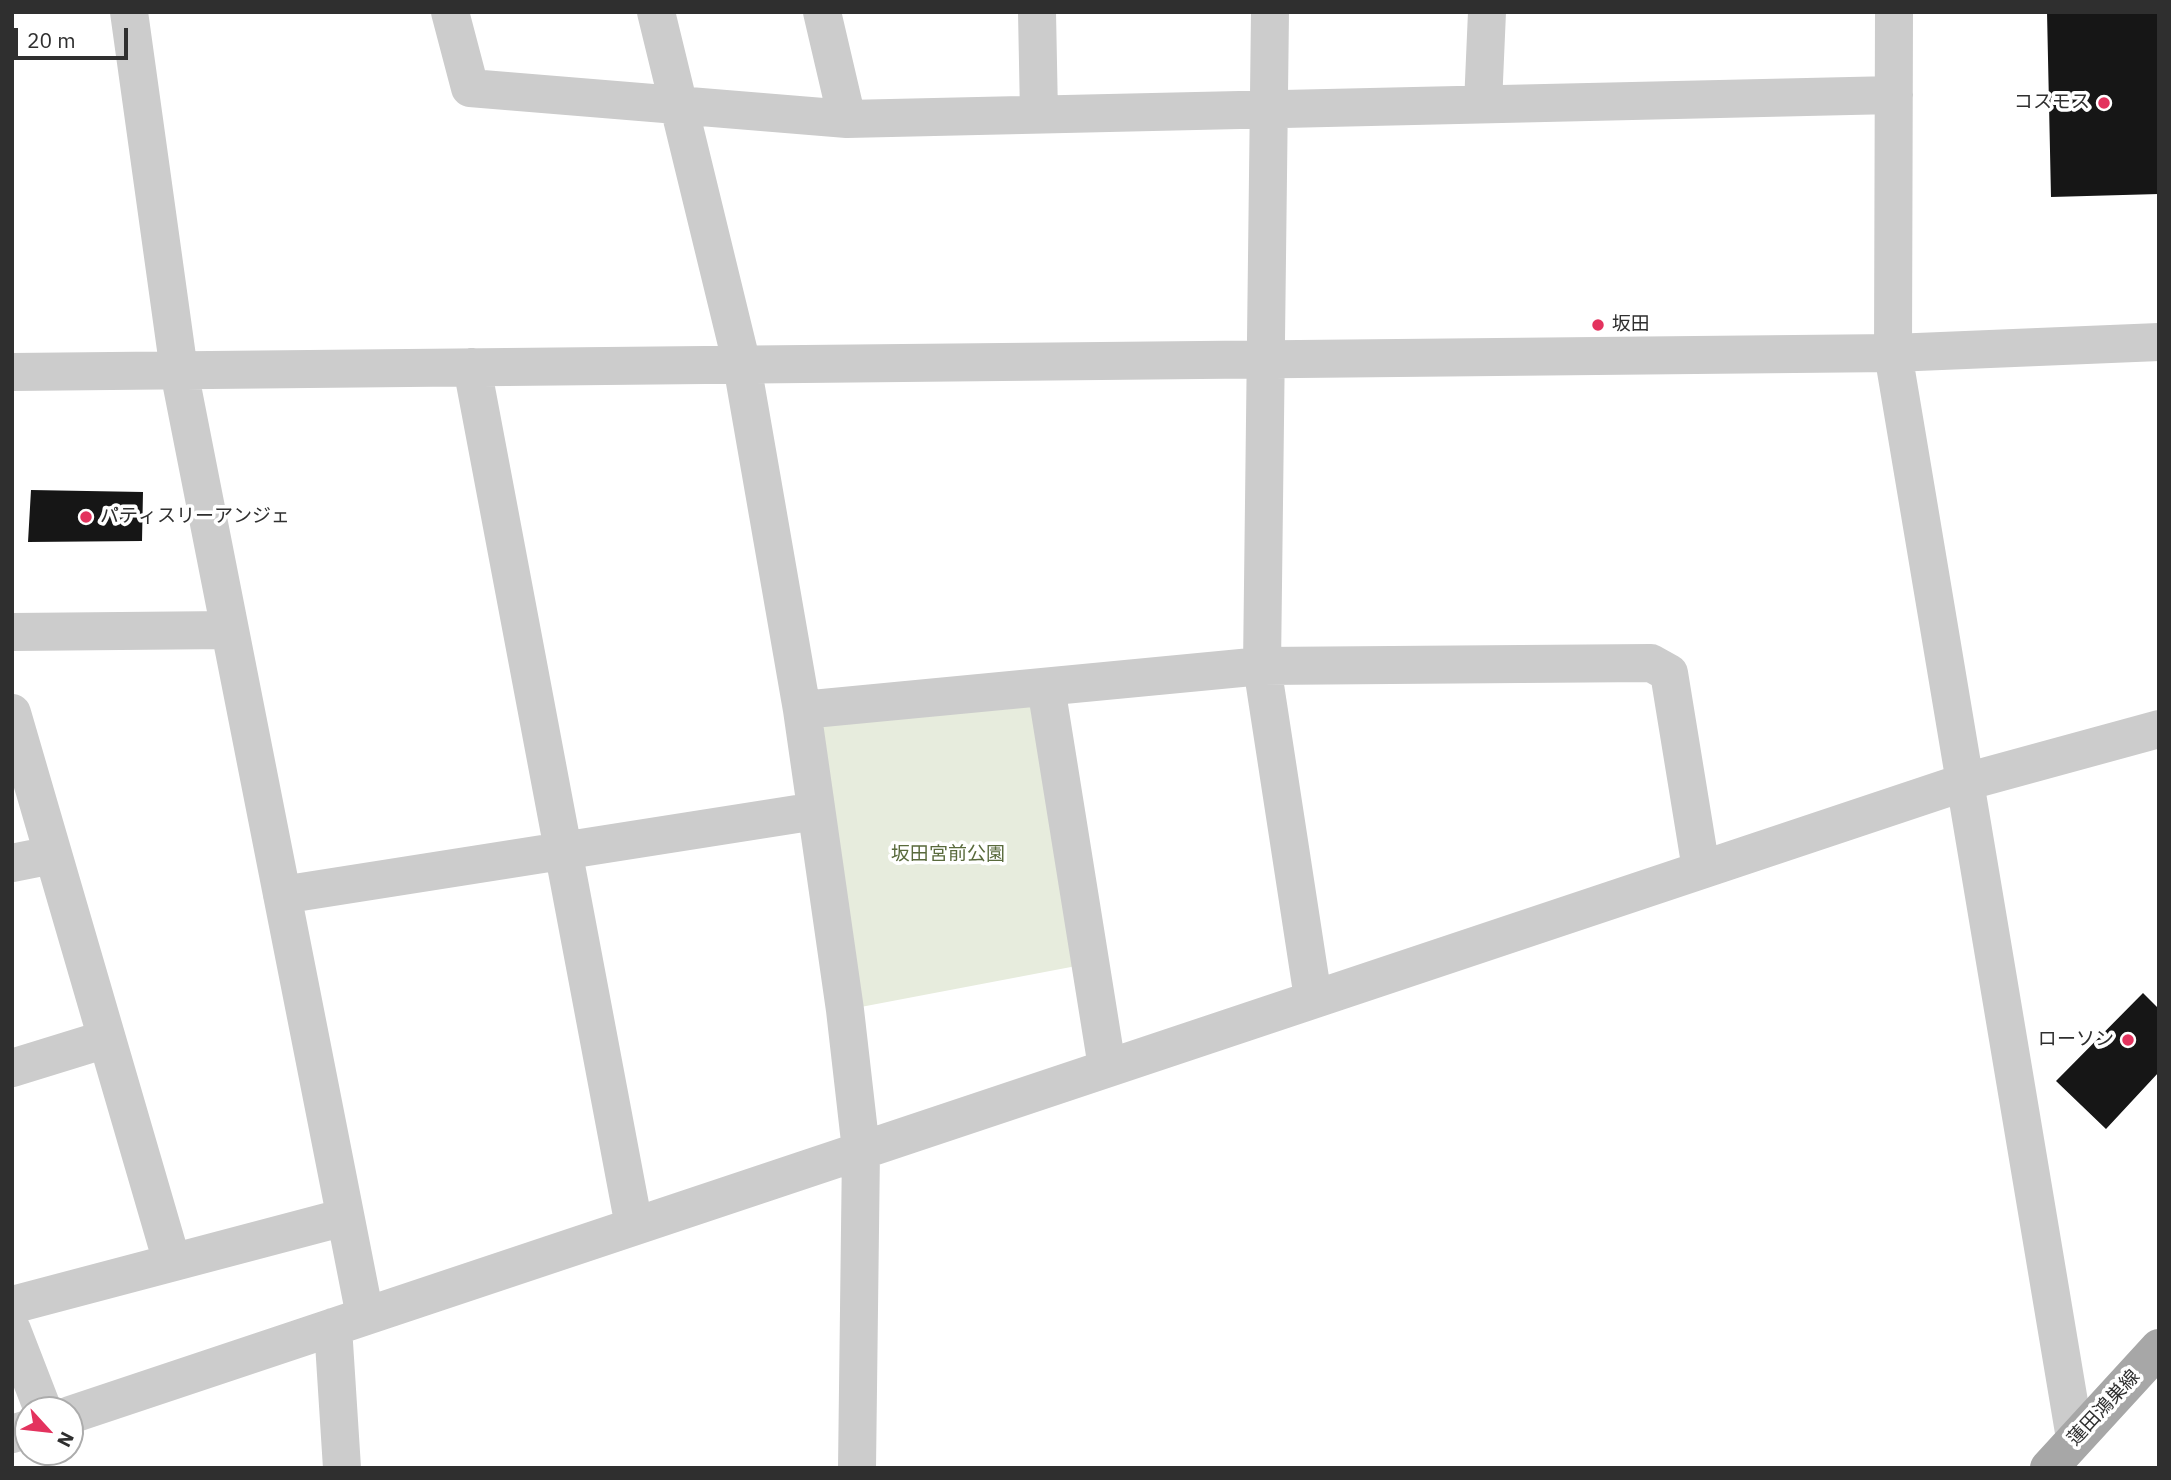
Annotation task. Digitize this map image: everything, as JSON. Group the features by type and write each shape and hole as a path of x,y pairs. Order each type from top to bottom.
{"main road":[{"name":"蓮田鴻巣線","path":"2049,1468 2159,1348"}],"street":[{"path":"129,12 179,371 345,1217 349,1322 342,1468"},
{"path":"450,12 470,88 847,119 1894,95"},
{"path":"656,12 742,365 802,710 845,1010 861,1150 857,1468"},
{"path":"822,12 847,119"},
{"path":"1037,12 1039,114"},
{"path":"1270,12 1262,666 1313,998"},
{"path":"1483,104 1486,12"},
{"path":"1894,12 1893,353 2075,1438"},
{"path":"12,372 1893,353 2159,342"},
{"path":"472,368 634,1226"},
{"path":"12,632 229,630"},
{"path":"802,710 1262,666 1651,663 1669,673 1701,869"},
{"path":"1046,687 1093,963 1107,1068"},
{"path":"12,713 172,1262"},
{"path":"84,1410 1965,782 2159,729"},
{"path":"282,895 816,811"},
{"path":"12,863 52,855"},
{"path":"12,1068 106,1039"},
{"path":"12,1305 345,1217"},
{"path":"12,1330 38,1396"}],"green space":[{"name":"坂田宮前公園","path":"1046,687 1092,963 845,1010 802,710"}],"building":[{"name":"コスモス","path":"2047,12 2159,12 2159,194 2051,197"},
{"name":"パティスリーアンジェ","path":"31,490 143,492 142,541 28,542"},
{"name":"ローソン","path":"2143,993 2159,1009 2159,1072 2106,1129 2056,1081"}],"place":[{"name":"コスモス","path":"2104,103"},
{"name":"坂田","path":"1598,325"},
{"name":"パティスリーアンジェ","path":"86,517"},
{"name":"ローソン","path":"2128,1040"}]}
